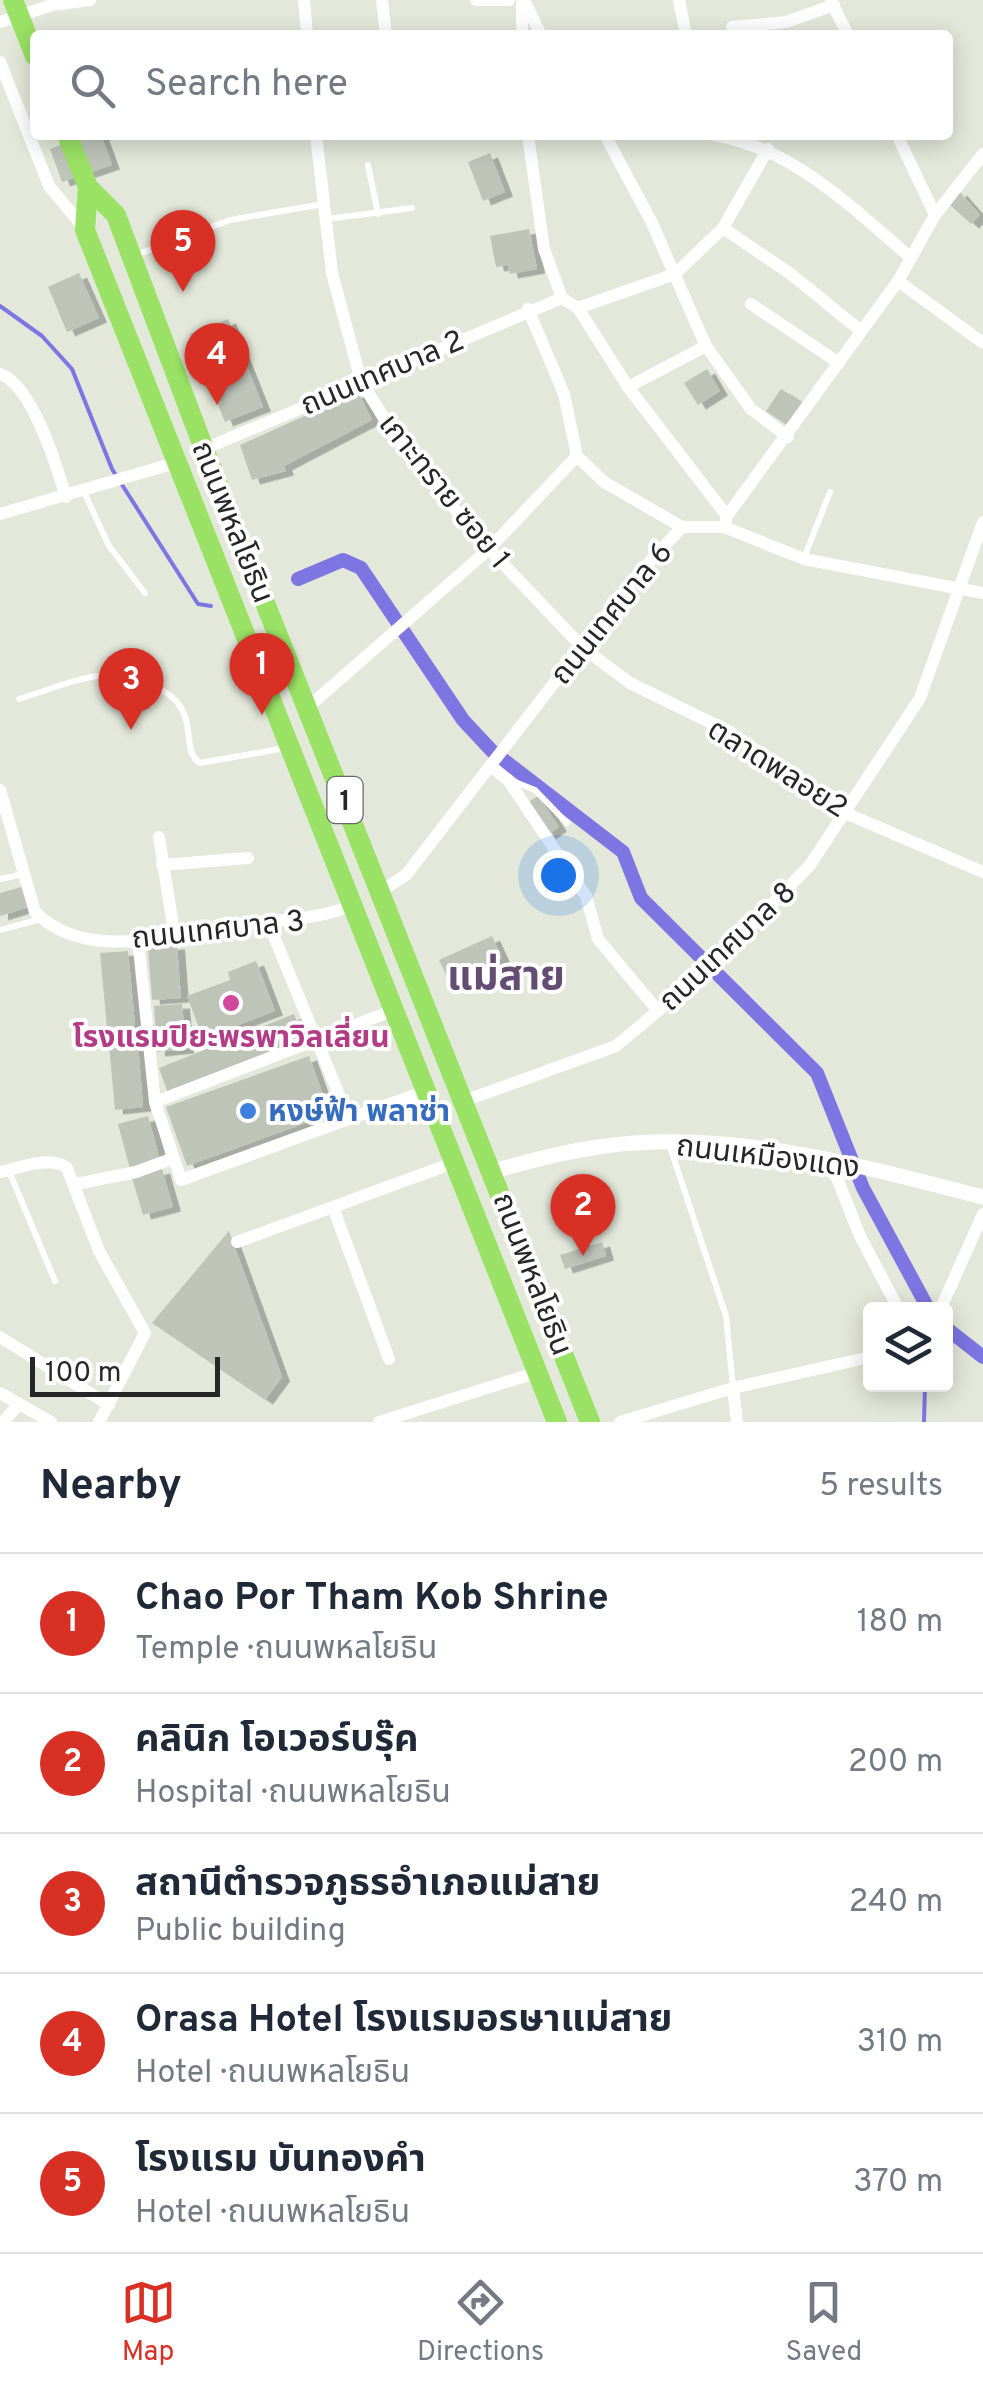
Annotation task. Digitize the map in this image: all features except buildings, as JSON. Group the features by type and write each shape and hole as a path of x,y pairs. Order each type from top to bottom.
{"main road":[{"path":"13,0 30,44"},
{"name":"ถนนพหลโยธิน","path":"69,140 88,187 116,215 204,449 590,1422"},
{"name":"ถนนพหลโยธิน","path":"88,187 86,230 557,1422"},
{"path":"291,746 319,737"}],"street":[{"path":"0,22 52,5 90,0"},
{"path":"304,0 307,30"},
{"path":"382,0 385,30"},
{"path":"476,0 508,0"},
{"path":"523,0 538,30"},
{"path":"522,30 523,0"},
{"path":"679,0 685,30"},
{"path":"732,30 732,27 786,22 832,3 846,30"},
{"path":"0,62 3,84 50,186 86,230"},
{"name":"เกาะทราย ซอย 1","path":"317,140 340,316 360,381 402,447 489,549 584,648"},
{"path":"529,140 544,249 562,298 578,308 628,387 726,522 898,281 935,215 983,154"},
{"path":"608,140 675,274 706,346 752,410 788,437"},
{"path":"734,140 768,149 803,170 910,257"},
{"path":"899,140 935,215"},
{"path":"578,308 675,274 723,228 768,149"},
{"path":"723,228 860,331"},
{"path":"898,281 983,343"},
{"name":"ถนนเทศบาล 2","path":"204,449 528,309 562,298"},
{"path":"752,304 839,363"},
{"path":"528,309 564,394 577,456 604,482 682,527"},
{"path":"628,387 706,346"},
{"path":"0,374 7,376 32,409 66,497"},
{"path":"307,708 489,549 577,456"},
{"path":"0,514 175,463"},
{"name":"ถนนเทศบาล 6","path":"382,891 406,875 634,578 682,527 726,522 804,559 983,593"},
{"name":"ถนนเทศบาล 8","path":"464,1102 616,1046 715,962 810,866 920,698 983,522"},
{"name":"ตลาดพลอย2","path":"584,648 630,684 730,732 843,812 983,872"},
{"path":"492,766 508,780 586,896 598,939 658,1011"},
{"path":"0,790 35,912 42,918"},
{"path":"159,837 175,938"},
{"path":"162,866 248,858"},
{"name":"ถนนเทศบาล 3","path":"42,918 89,939 175,938 268,922 323,918 353,906"},
{"path":"268,922 349,1119"},
{"path":"138,939 155,1102 181,1180 426,1091"},
{"path":"155,1102 394,1010"},
{"name":"ถนนเหมืองแดง","path":"493,1171 607,1146 726,1144 861,1166 983,1198"},
{"path":"76,1184 136,1172 174,1158"},
{"path":"823,1159 841,1185 860,1236 895,1302"},
{"path":"0,1337 106,1415 144,1333 99,1251 76,1184 59,1162 4,1171"},
{"path":"237,1242 453,1163"},
{"path":"333,1207 389,1358"},
{"path":"944,1302 983,1214"},
{"path":"620,1422 733,1388 863,1360"},
{"path":"386,1420 538,1372"},
{"path":"733,1388 737,1422"},
{"path":"0,1393 51,1422"},
{"path":"3,1422 19,1404"}],"lane":[{"path":"368,166 378,214"},
{"path":"132,256 230,220 324,204"},
{"path":"326,220 412,208"},
{"path":"84,492 109,546 145,593"},
{"path":"804,559 830,492"},
{"path":"19,699 106,674 132,673 171,696 182,708 190,755 200,764 291,746"},
{"path":"508,780 535,790 567,824"},
{"path":"0,843 14,838"},
{"path":"0,879 26,874"},
{"path":"0,930 42,918"},
{"path":"668,1143 726,1316 733,1388"},
{"path":"4,1171 54,1281"}],"waterway":[{"path":"0,306 42,336 72,369 112,469 198,604 211,606"},
{"path":"298,579 343,560 361,568 463,720 492,751 623,852 641,898 817,1073 863,1188 925,1302"},
{"path":"953,1333 983,1357"},
{"path":"924,1422 925,1392"}],"place":[{"name":"โรงแรม บันทองคํา","path":"183,292"},
{"name":"Orasa Hotel โรงแรมอรษาแม่สาย","path":"217,405"},
{"name":"Chao Por Tham Kob Shrine","path":"262,715"},
{"name":"สถานีตำรวจภูธรอำเภอแม่สาย","path":"131,730"},
{"name":"โรงแรมปิยะพรพาวิลเลี่ยน","path":"231,1003"},
{"name":"หงษ์ฟ้า พลาซ่า","path":"248,1111"},
{"name":"คลินิก โอเวอร์บรุ๊ค","path":"583,1256"}],"district":[{"name":"แม่สาย","path":"506,975"}]}
